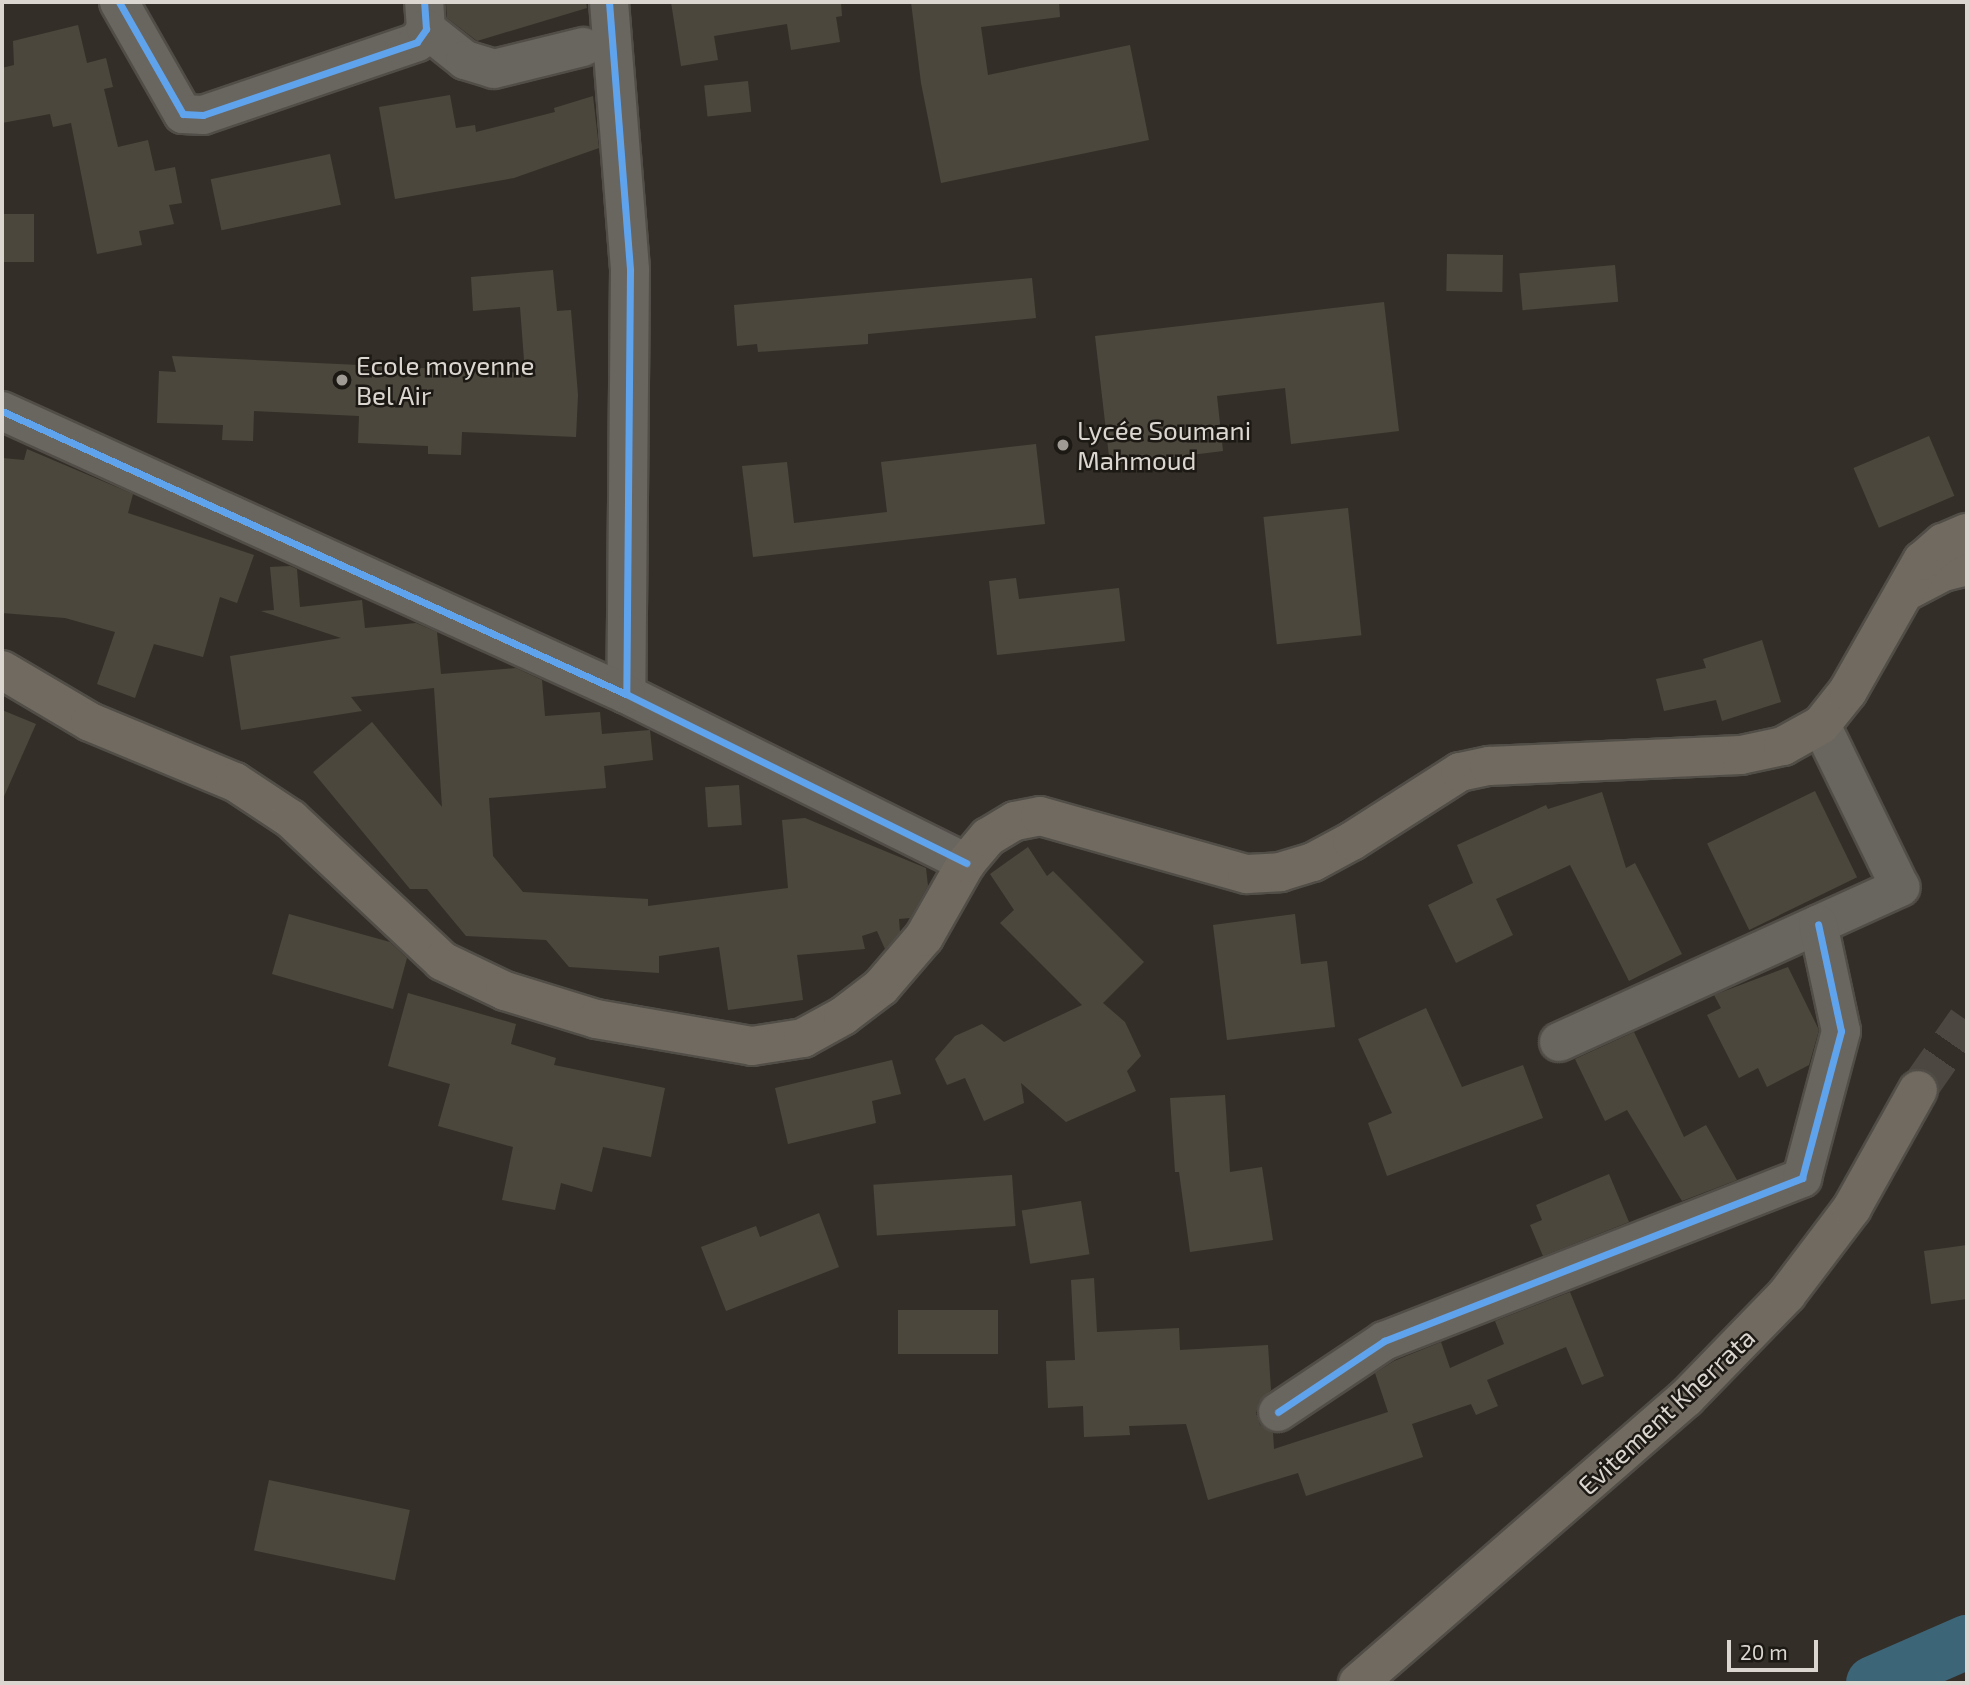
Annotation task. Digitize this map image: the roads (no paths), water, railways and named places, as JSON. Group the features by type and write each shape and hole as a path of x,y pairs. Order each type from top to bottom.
{"main road":[{"path":"2,670 90,722 235,782 291,818 442,961 505,991 596,1019 752,1046 803,1038 843,1016 881,987 924,937 966,863 988,837 1015,821 1040,816 1247,874 1280,872 1313,862 1352,841 1460,772 1489,766 1741,755 1783,746 1821,725 1848,691 1927,556 1967,533"},
{"path":"1907,591 1943,572 1967,566"},
{"name":"Evitement Kherrata","path":"1359,1683 1527,1540 1686,1398 1787,1294 1852,1208 1918,1090"}],"street":[{"path":"119,2 183,114 227,109 417,42 425,15"},
{"path":"609,2 631,270 626,694"},
{"path":"425,15 465,60 494,69 583,47"},
{"path":"2,411 626,694 966,863"},
{"path":"1559,1042 1900,887 1821,725"},
{"path":"1278,1412 1384,1341 1802,1178 1841,1031 1818,924"}],"waterway":[{"path":"1873,1683 1967,1642"}],"tunnel":[{"path":"1918,1090 1967,1020"}],"place":[{"name":"Ecole moyenne Bel Air","path":"342,380"},
{"name":"Lycée Soumani Mahmoud","path":"1063,445"}]}
